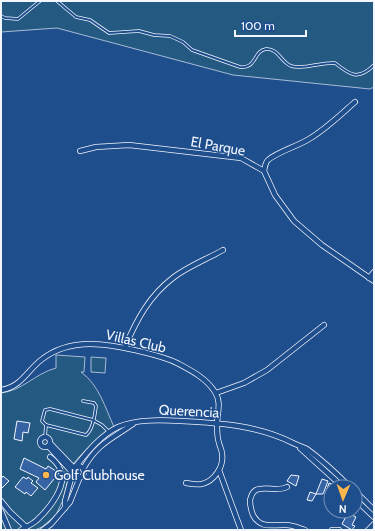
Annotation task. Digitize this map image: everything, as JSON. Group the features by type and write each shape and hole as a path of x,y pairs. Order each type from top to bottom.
{"street":[{"path":"355,102 329,125 310,139 276,154 266,161 264,171 275,195 294,221 322,245 374,281"},
{"name":"El Parque","path":"80,151 96,147 137,145 241,158 264,171"},
{"path":"125,347 136,322 163,286 176,276 223,250"},
{"path":"368,278 374,272"},
{"path":"186,483 201,484 207,482 212,479 219,470 223,455 219,442 217,423 220,407 216,393 244,383 267,370 324,325"},
{"name":"Villas Club","path":"1,390 18,383 43,358 68,346 94,343 125,347 175,362 195,372 206,381 216,393"},
{"name":"Querencia","path":"65,508 65,501 73,470 92,447 109,432 118,427 151,420 217,423 243,426 284,439 297,445"},
{"name":"Querencia","path":"80,477 83,475 83,469 90,457 104,443 135,423"},
{"path":"43,530 51,524 70,502 80,477 76,477 73,470 49,445 49,439 46,437 41,439 40,443 44,446 49,445"},
{"path":"297,445 334,479"},
{"path":"297,445 306,449 341,479"},
{"path":"21,530 37,521 52,503 59,489 61,472 56,463 50,457"},
{"path":"73,470 81,466 83,469"},
{"path":"219,470 241,530"},
{"path":"287,487 279,490 258,489 253,492 250,498 252,513 256,520 261,524 268,526 288,525 304,530"},
{"path":"363,499 374,510"},
{"path":"1,501 26,527"},
{"path":"363,507 374,517 374,524 368,530"},
{"path":"1,511 10,530"},
{"path":"332,530 339,530"}],"lane":[{"path":"1,16 5,18 18,19 40,1"},
{"path":"57,1 76,17 90,20 109,33 139,31 154,35 170,36 183,42 192,50 240,67 251,66 264,49 274,50 287,64 293,66 301,67 335,62 350,74 358,75 366,73 374,65"},
{"path":"46,425 84,436 88,433 93,420 96,404 83,401"},
{"path":"46,437 46,425 42,418 45,410 47,409 93,420 102,425 109,432"}],"shaded area":[{"path":"1,1 374,1 374,87 370,89 233,75 57,28 1,32"},
{"path":"56,355 85,357 84,372 81,372 97,390 114,427 89,447 67,472 68,479 63,500 56,515 42,527 35,530 1,530 1,393 16,389 49,370 56,368"},
{"path":"91,357 106,358 105,373 91,372"}],"building":[{"path":"17,421 30,423 28,433 23,432 22,441 14,439"},
{"name":"Golf Clubhouse","path":"24,458 46,469 48,466 59,473 45,490 36,482 39,478 20,469"},
{"path":"291,475 299,476 296,486 287,481"},
{"path":"3,476 9,481 1,489 1,479"},
{"path":"23,477 27,479 28,477 33,481 31,483 38,488 31,496 15,487"},
{"path":"322,479 323,479 323,494 316,494"},
{"path":"310,492 316,494 312,501 307,500"},
{"path":"345,519 355,519 352,525 355,526 352,530 342,524"}],"place":[{"name":"Golf Clubhouse","path":"46,475"}]}
